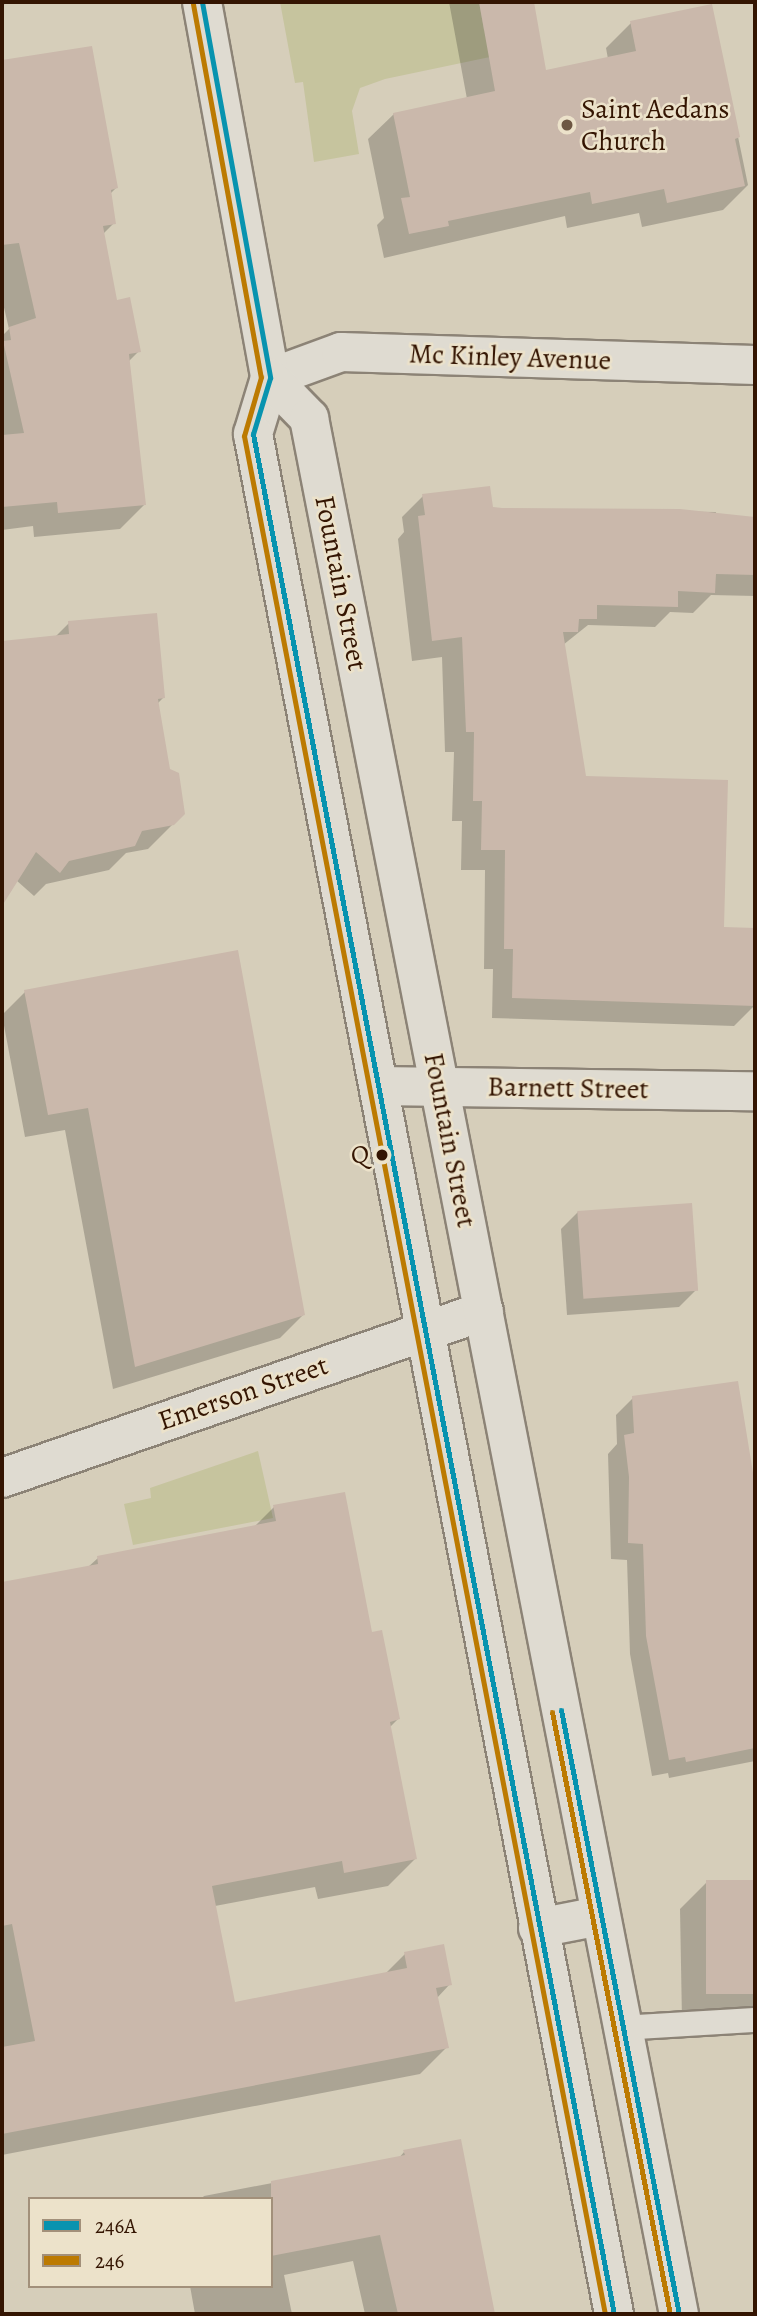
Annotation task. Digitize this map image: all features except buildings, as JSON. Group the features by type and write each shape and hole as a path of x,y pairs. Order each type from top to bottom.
{"main road":[{"name":"Fountain Street","path":"202,2 270,378 253,434 428,1328 538,1928 614,2314"},
{"name":"Mc Kinley Avenue","path":"270,378 341,352 755,365"},
{"name":"Fountain Street","path":"270,378 309,418 484,1311 620,2028 679,2314"},
{"name":"Barnett Street","path":"380,1086 755,1091"},
{"name":"Emerson Street","path":"2,1478 428,1328 484,1311"},
{"path":"538,1928 600,1916"}],"lane":[{"path":"620,2028 755,2020"}],"shaded area":[{"path":"280,2 479,2 484,30 498,27 509,53 385,79 360,88 352,111 359,154 314,162 303,82 295,83"},
{"path":"258,1451 273,1518 133,1545 124,1504 151,1498 150,1488"}],"transit line":[{"name":"246A","path":"202,2 270,378 253,434 614,2314"},
{"name":"246","path":"193,4 261,377 244,436 605,2314"},
{"name":"246A","path":"561,1710 679,2314"},
{"name":"246","path":"552,1712 670,2314"}],"place":[{"name":"Saint Aedans Church","path":"567,125"},
{"name":"Q","path":"382,1155"}]}
